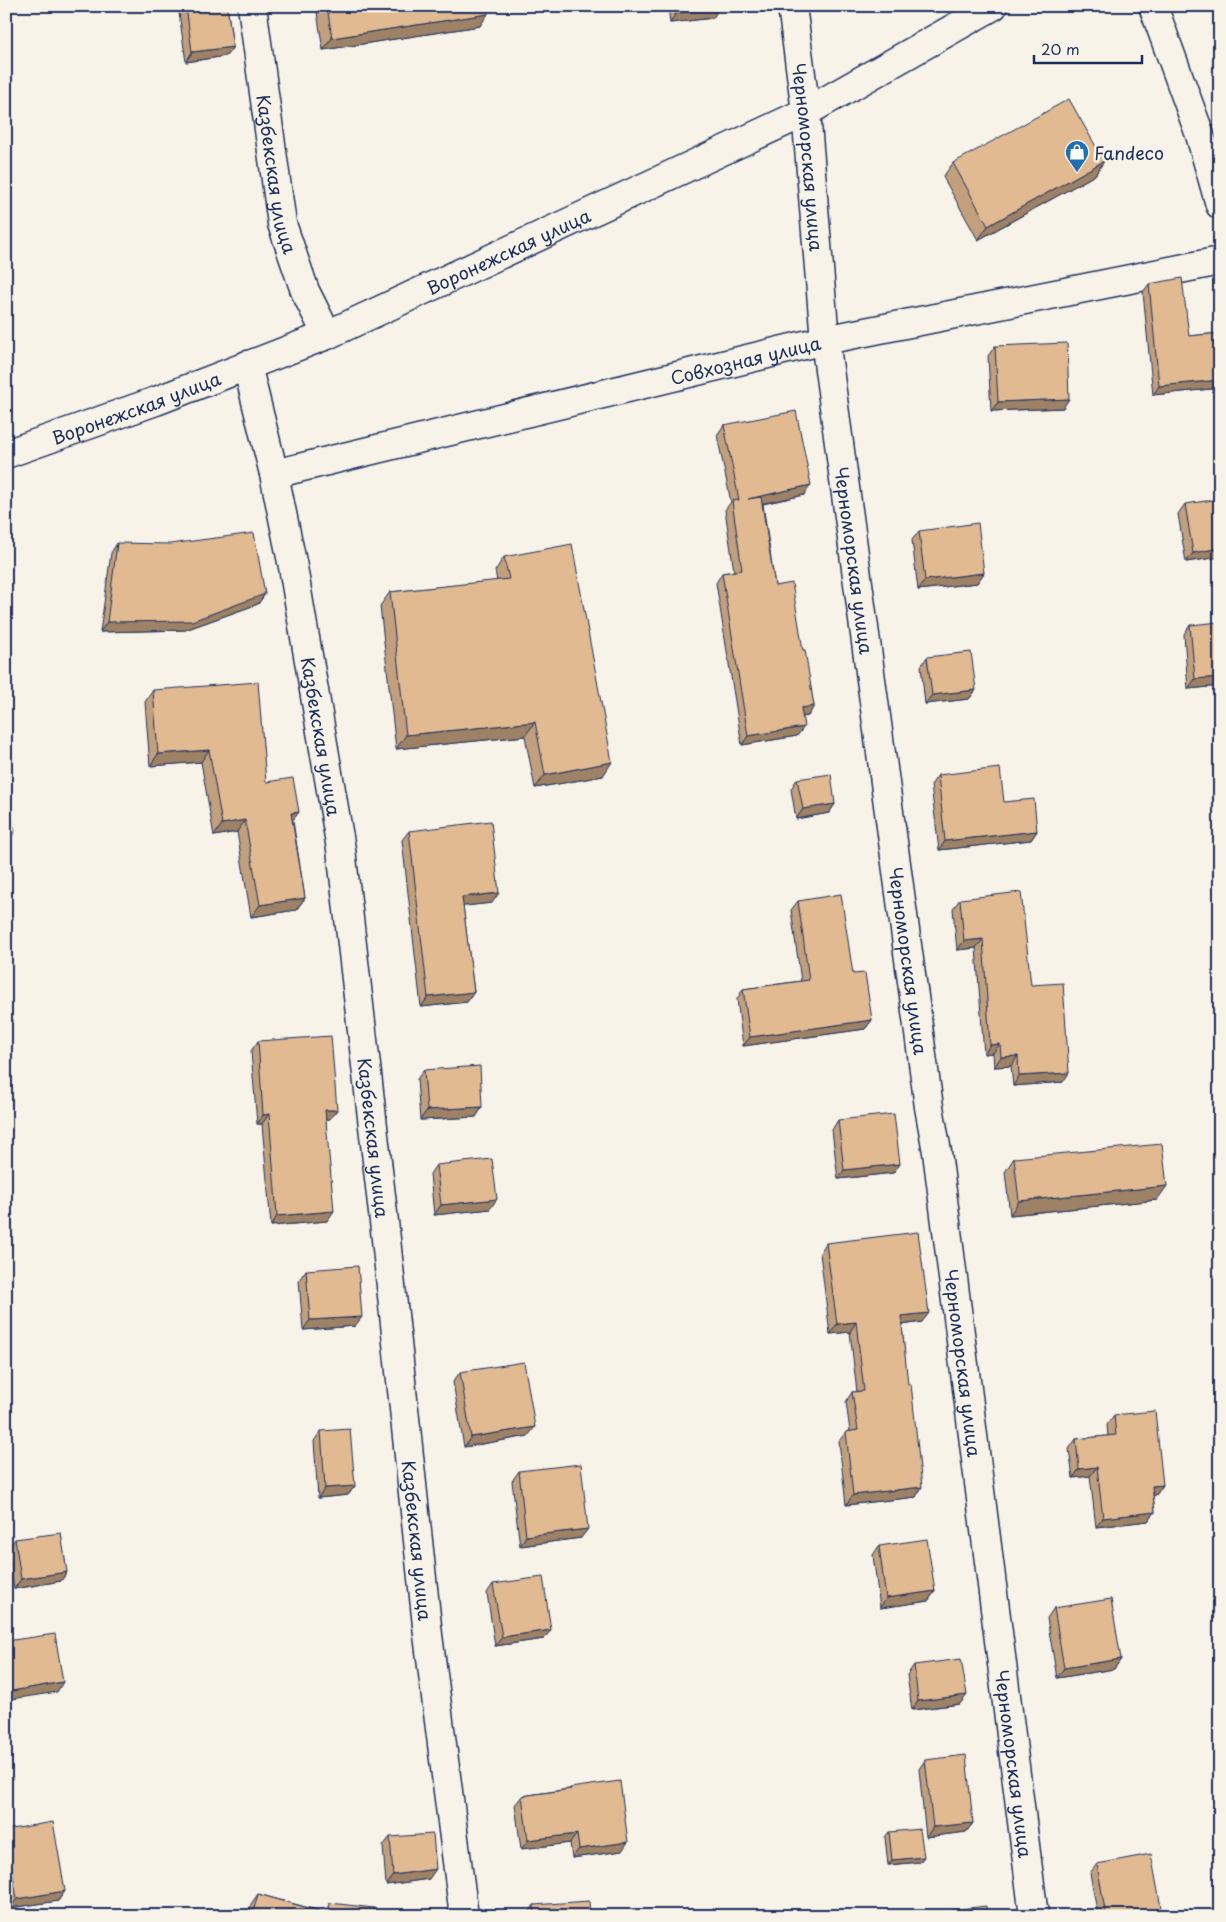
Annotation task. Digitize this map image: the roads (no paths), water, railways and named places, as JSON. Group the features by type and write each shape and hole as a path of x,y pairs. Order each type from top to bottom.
{"main road":[{"name":"Казбекская улица","path":"252,6 282,224 305,291 327,335"},
{"name":"Черноморская улица","path":"792,6 806,112 825,340 929,1108 937,1152 1034,1916"},
{"name":"Воронежская улица","path":"6,454 156,401 327,335 806,112 994,6"},
{"path":"1153,6 1200,135 1220,205"},
{"name":"Совхозная улица","path":"274,474 825,340 1220,261"},
{"name":"Казбекская улица","path":"247,365 274,474 293,567 341,849 386,1239 428,1635 464,1916"}],"place":[{"name":"Fandeco","path":"1077,173"}]}
